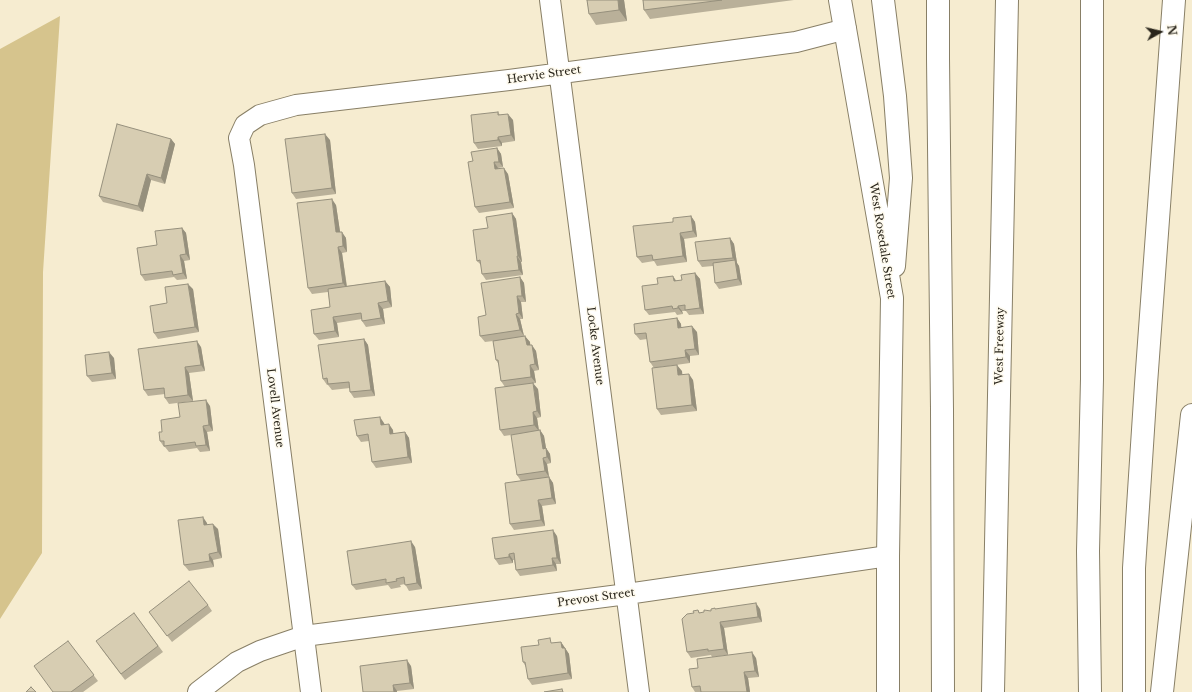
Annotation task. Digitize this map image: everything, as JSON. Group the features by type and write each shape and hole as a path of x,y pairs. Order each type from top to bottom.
{"main road":[{"name":"West Rosedale Street","path":"840,0 892,298 888,556"},
{"path":"883,0 895,96 901,178 892,298"},
{"path":"938,0 943,692"},
{"name":"West Freeway","path":"993,692 1007,0"},
{"path":"1090,692 1088,551 1092,379 1092,0"},
{"path":"1134,692 1135,560 1146,376 1174,0"},
{"path":"1162,692 1192,415"},
{"path":"888,556 888,692"}],"street":[{"name":"Locke Avenue","path":"550,0 639,692"},
{"name":"Hervie Street","path":"245,125 260,115 296,105 510,80 796,42 846,29"},
{"name":"Lovell Avenue","path":"245,125 239,138 244,165 311,692"},
{"name":"Prevost Street","path":"198,692 236,662 260,651 304,636 627,594 888,556"}],"shaded area":[{"path":"60,16 43,272 42,553 0,619 0,49"}],"building":[{"path":"587,0 618,0 619,10 589,14"},
{"path":"643,0 722,0 644,10"},
{"path":"498,112 498,115 508,114 511,135 498,137 498,140 474,143 471,115"},
{"path":"117,124 171,139 161,178 147,174 138,206 99,196"},
{"path":"325,134 332,188 292,193 285,139"},
{"path":"497,148 499,162 494,162 495,169 504,168 510,202 475,207 468,162 473,161 471,152"},
{"path":"332,199 336,232 342,232 343,246 338,247 343,283 308,288 297,203"},
{"path":"512,213 519,270 482,274 480,260 477,261 473,230 488,228 486,217"},
{"path":"691,216 693,231 680,233 683,256 653,260 652,255 637,257 633,226 673,222 673,218"},
{"path":"182,228 186,254 180,255 183,273 173,275 172,271 141,275 137,248 157,245 155,231"},
{"path":"730,238 733,258 698,261 695,242"},
{"path":"735,260 738,279 715,283 713,263"},
{"path":"695,273 700,308 685,310 685,305 678,306 678,308 673,309 672,306 645,310 642,286 658,284 657,278 673,276 674,281 682,280 681,275"},
{"path":"520,277 522,296 517,296 519,313 516,314 520,330 480,336 478,317 486,315 481,283"},
{"path":"385,281 388,301 378,303 381,318 362,321 361,313 333,317 335,331 314,334 311,310 330,307 328,289"},
{"path":"188,284 195,327 154,333 150,306 167,303 165,287"},
{"path":"677,318 678,328 692,326 695,349 685,350 686,357 650,362 646,333 635,334 634,324"},
{"path":"525,336 527,345 532,345 535,364 530,365 531,377 501,381 493,341"},
{"path":"364,339 371,390 350,392 349,382 328,384 327,378 323,379 318,345"},
{"path":"197,341 201,365 185,367 188,395 165,398 164,388 144,390 138,349"},
{"path":"109,352 112,373 87,376 85,355"},
{"path":"677,365 678,375 689,374 692,405 657,409 652,368"},
{"path":"533,383 537,411 533,412 534,425 500,430 495,388"},
{"path":"206,400 209,425 203,426 206,445 196,446 195,442 164,446 164,441 160,441 159,432 162,432 161,420 180,417 178,403"},
{"path":"380,417 381,425 389,424 390,434 405,432 408,457 372,462 368,434 357,436 354,420"},
{"path":"540,430 543,449 546,448 547,457 543,458 545,471 517,475 511,435"},
{"path":"549,477 552,498 538,500 541,520 510,524 505,483"},
{"path":"203,517 204,525 213,524 218,552 209,554 210,561 184,565 178,520"},
{"path":"553,530 557,558 552,558 553,565 516,570 514,553 509,554 509,557 495,559 492,538"},
{"path":"411,541 417,583 405,585 404,577 396,579 397,581 386,583 386,579 352,585 347,551"},
{"path":"189,581 208,605 167,636 149,612"},
{"path":"756,603 758,617 720,622 724,649 708,651 708,649 687,652 682,619 687,614 694,613 693,611 698,610 699,613 704,612 704,610 711,611 711,609 715,608"},
{"path":"134,613 158,646 121,674 96,641"},
{"path":"550,638 551,643 561,642 562,648 565,648 568,673 528,679 525,662 523,662 521,647 539,645 538,640"},
{"path":"68,641 94,675 71,692 53,692 34,666"},
{"path":"752,652 755,671 744,672 747,692 701,692 700,686 692,687 689,669 698,668 697,659"},
{"path":"407,660 410,683 393,685 394,692 363,692 360,666"},
{"path":"31,687 36,692 26,692"},
{"path":"562,689 563,692 544,692"}]}
